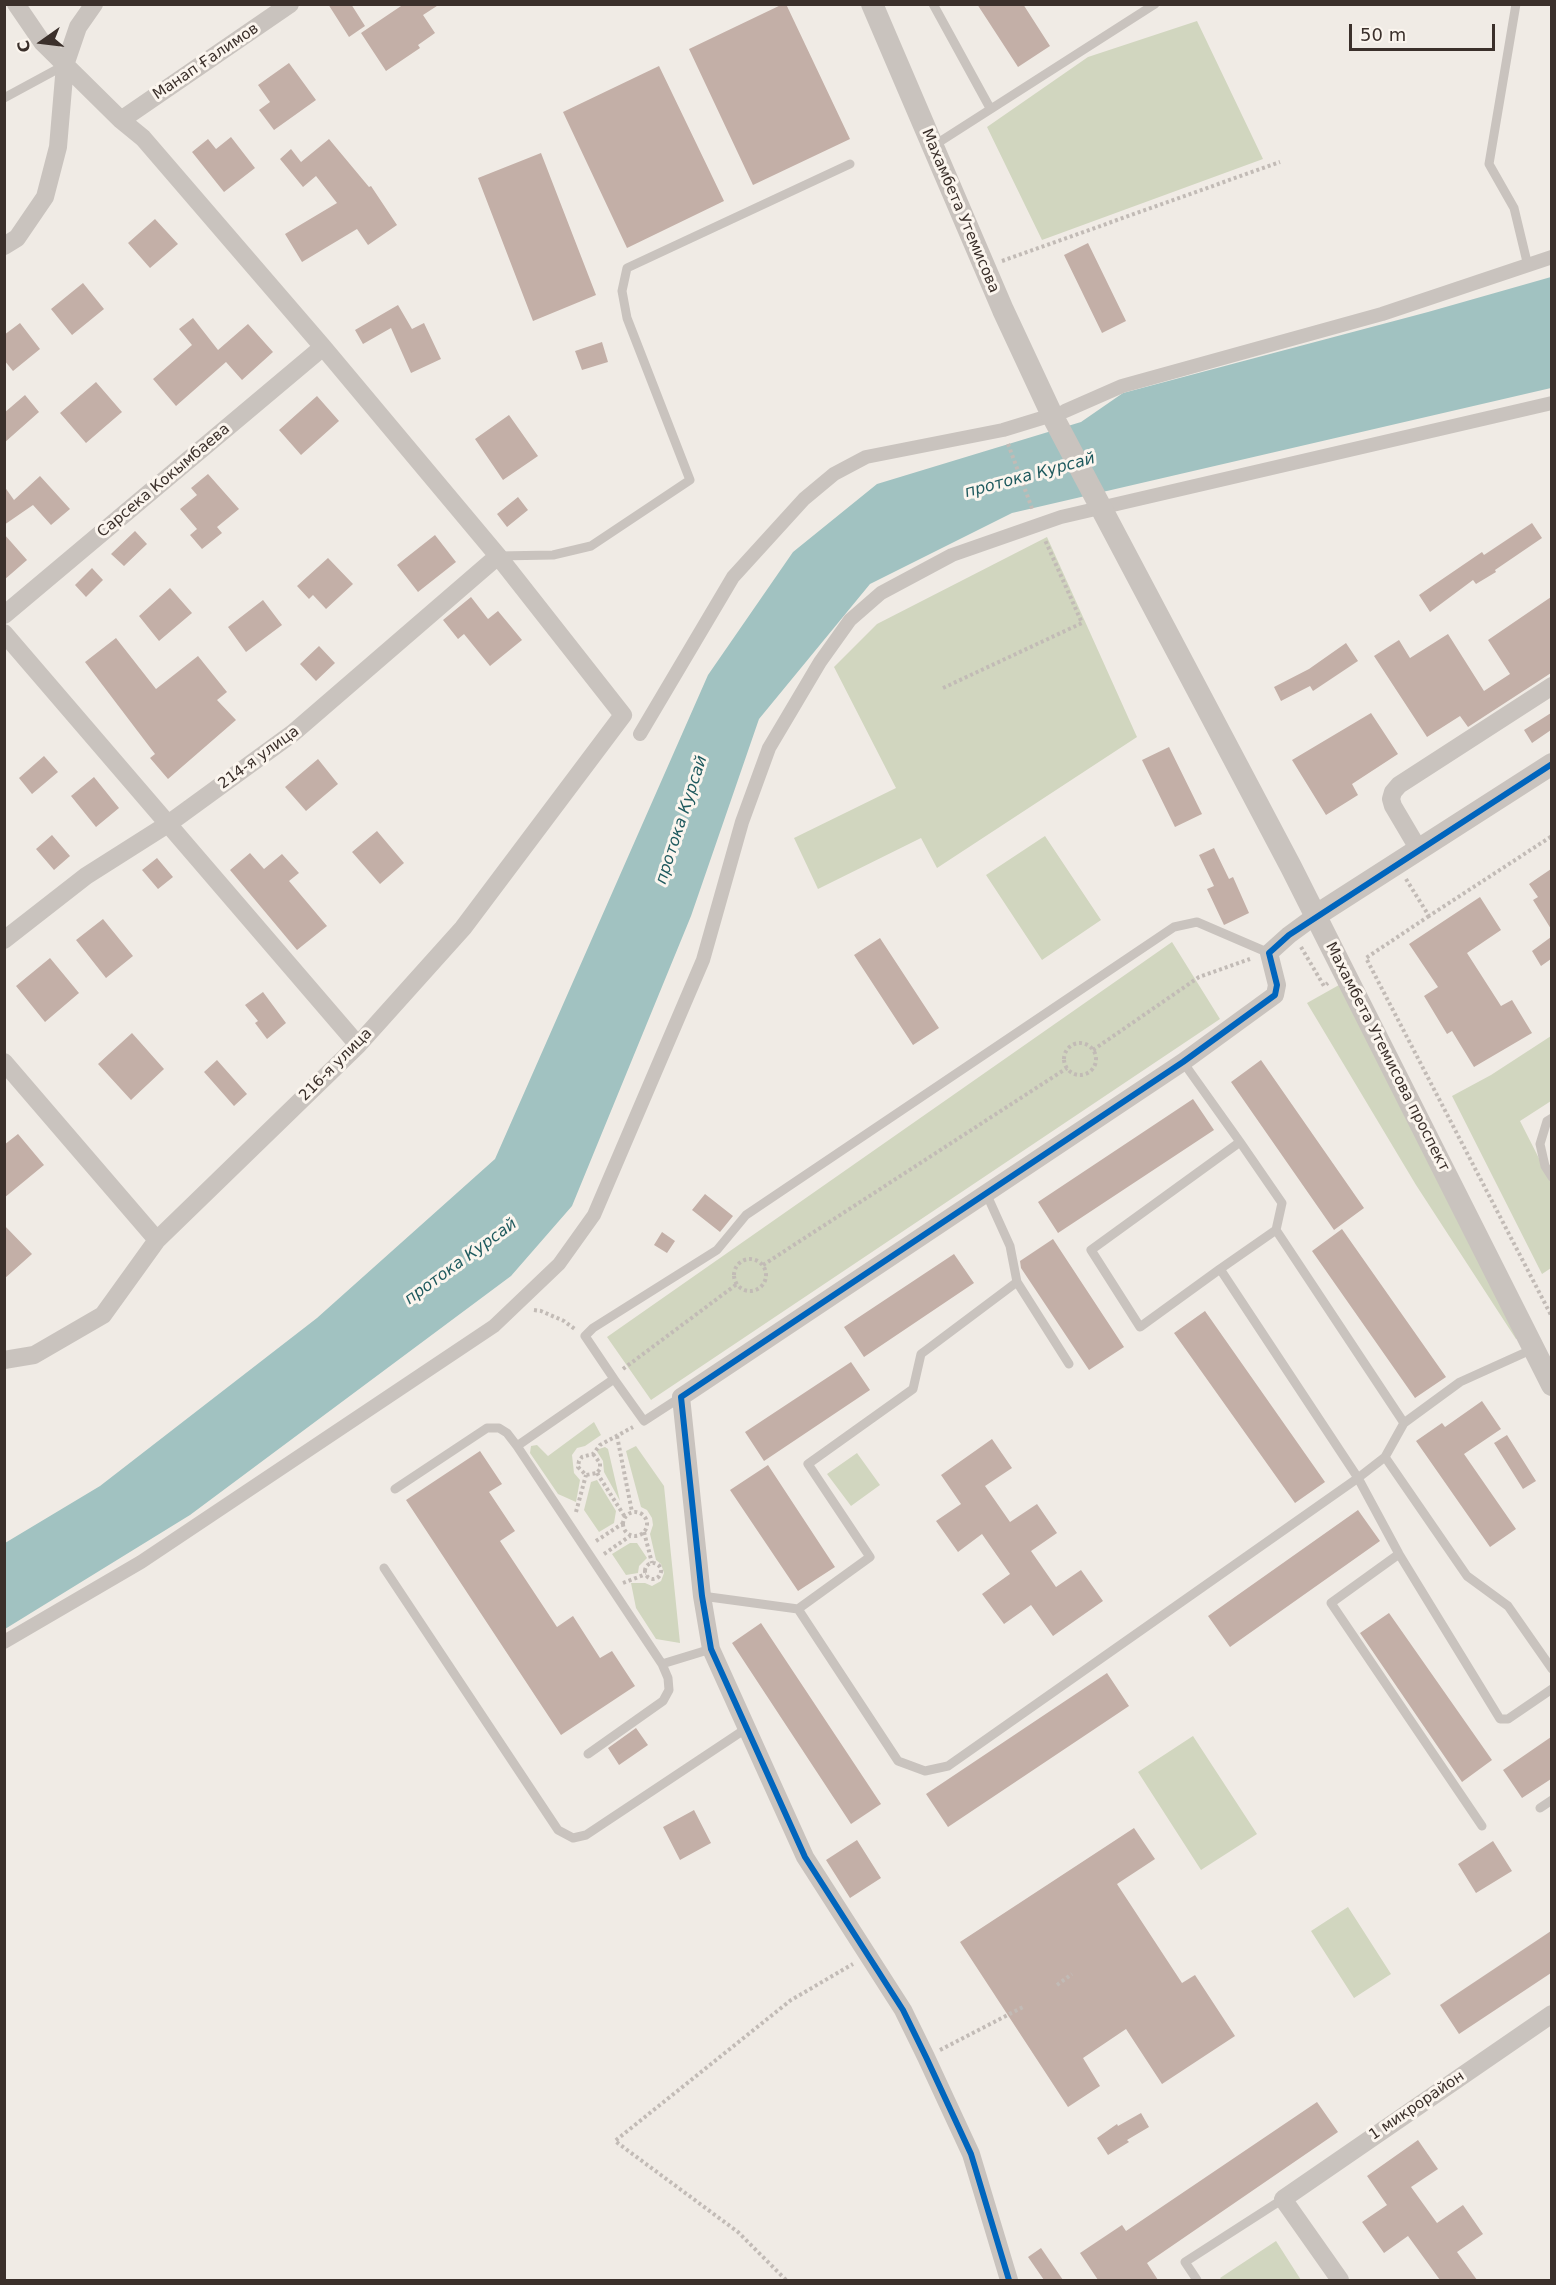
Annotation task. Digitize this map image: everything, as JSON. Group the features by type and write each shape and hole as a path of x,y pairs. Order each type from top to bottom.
{"street":[{"path":"4,7 9,4"},
{"path":"16,4 42,42 121,120 143,138 323,347 498,556"},
{"path":"4,246 17,238 45,197 58,147 65,65 78,27 94,4"},
{"name":"Манап Ғалимов","path":"121,120 290,4"},
{"name":"Махамбета Утемисова","path":"872,4 985,268 1058,413 1100,508"},
{"path":"640,734 733,577 804,499 834,474 866,457 1003,430 1058,413 1122,386 1382,314 1551,257"},
{"name":"Сарсека Кокымбаева","path":"4,615 323,347"},
{"path":"4,1642 141,1562 494,1326 559,1264 594,1215 703,960 742,822 769,748 820,662 850,620 881,593 952,555 1038,524 1551,403"},
{"name":"Махамбета Утемисова проспект","path":"1100,508 1315,916 1551,1385"},
{"name":"216-я улица","path":"4,1360 34,1355 103,1315 156,1240 358,1045 463,928 622,716 498,556"},
{"name":"214-я улица","path":"4,940 86,876 168,824 294,733 498,556"},
{"path":"4,633 358,1045"},
{"path":"1419,850 1393,806 1391,799 1393,792 1399,785 1551,686"},
{"path":"1009,2280 971,2154 926,2057 903,2010 805,1857 711,1649 702,1596 681,1397 1183,1062 1275,995 1277,986 1269,953 1289,934 1551,764"},
{"path":"4,1062 156,1240"},
{"name":"1 микрорайон","path":"1283,2199 1551,2014"},
{"path":"1283,2199 1340,2280"}],"lane":[{"path":"933,4 990,108"},
{"path":"933,146 1155,4"},
{"path":"1516,4 1490,164 1514,208 1528,266"},
{"path":"4,98 65,65"},
{"path":"498,556 553,555 591,546 690,480 627,318 622,291 627,268 850,164"},
{"path":"681,1397 644,1421 585,1336 593,1328 717,1250 746,1215 1174,927 1197,922 1269,953"},
{"path":"1183,1062 1240,1142 1282,1203 1276,1230 1140,1327 1091,1250 1240,1142"},
{"path":"1551,1118 1547,1121 1540,1144 1545,1166 1551,1177"},
{"path":"986,1193 1010,1246 1017,1282 1069,1364"},
{"path":"1276,1230 1404,1424"},
{"path":"1220,1269 1358,1478 1399,1554 1500,1719 1508,1719 1551,1689"},
{"path":"702,1596 798,1609 870,1557 808,1464 913,1389 921,1354 1017,1282"},
{"path":"798,1609 898,1761 925,1771 948,1766 1358,1478 1385,1457 1404,1424 1460,1382 1533,1349"},
{"path":"517,1446 614,1379"},
{"path":"394,1489 487,1428 499,1428 507,1432 662,1664 668,1678 669,1690 663,1701 588,1754"},
{"path":"1385,1457 1467,1576 1508,1606 1551,1670"},
{"path":"1399,1554 1331,1603 1482,1826"},
{"path":"384,1568 558,1830 573,1838 586,1835 747,1728"},
{"path":"662,1664 711,1649"},
{"path":"1540,1808 1551,1800"},
{"path":"1197,2280 1185,2262 1283,2199"}],"path":[{"path":"985,268 1280,162"},
{"path":"943,688 1082,623 1038,524 1007,441"},
{"path":"1551,836 1366,958 1551,1317"},
{"path":"1396,864 1429,916"},
{"path":"1093,1050 1199,977 1269,953"},
{"path":"1085,1044 1093,1050 1095,1060 1091,1070 1081,1075 1067,1068 1065,1054 1071,1046 1085,1044"},
{"path":"763,1265 1067,1068"},
{"path":"750,1259 763,1265 766,1276 761,1286 752,1291 737,1284 734,1275 737,1265 741,1262 750,1259"},
{"path":"614,1379 621,1370 737,1284"},
{"path":"513,1308 541,1311 564,1321 585,1336"},
{"path":"593,1454 600,1444 644,1421"},
{"path":"617,1436 632,1512"},
{"path":"593,1454 587,1454 579,1461 581,1472 586,1475 597,1473"},
{"path":"593,1454 600,1463 597,1473 625,1517"},
{"path":"572,1529 586,1475"},
{"path":"585,1548 622,1524 625,1517 632,1512 639,1513 645,1518 647,1525 644,1532 638,1536 630,1536 593,1561"},
{"path":"622,1524 630,1536"},
{"path":"644,1532 652,1563 661,1568 661,1573 654,1579 646,1575"},
{"path":"646,1575 648,1565 652,1563"},
{"path":"611,1588 646,1575"},
{"path":"786,2280 738,2232 615,2141 791,2001 868,1955"},
{"path":"1057,1985 1072,1974"},
{"path":"926,2057 1025,2006"}],"green space":[{"path":"1197,21 1263,159 1042,240 987,127 1088,57"},
{"path":"1047,537 1137,737 937,868 921,838 818,889 794,838 896,788 834,667 877,624"},
{"path":"1045,836 1101,920 1042,960 986,875"},
{"path":"1172,942 1220,1019 651,1400 607,1337"},
{"path":"1339,985 1521,1336 1516,1339 1416,1185 1307,1003"},
{"path":"1551,1036 1551,1101 1520,1121 1551,1182 1551,1268 1542,1274 1452,1096 1491,1075"},
{"path":"594,1422 601,1435 585,1446 577,1448 572,1455 574,1473 580,1480 576,1502 558,1494 530,1453 531,1446 537,1445 548,1456"},
{"path":"636,1446 664,1486 680,1643 656,1639 636,1608 631,1583 645,1583 652,1586 661,1581 664,1573 661,1564 656,1560 650,1534 653,1525 652,1518 647,1510 641,1507 626,1451"},
{"path":"605,1447 608,1449 620,1501 604,1472 603,1461 596,1450"},
{"path":"857,1453 880,1485 851,1506 827,1474"},
{"path":"597,1480 616,1511 614,1523 599,1532 584,1510 591,1482"},
{"path":"630,1543 637,1543 647,1558 639,1566 638,1573 626,1575 612,1554"},
{"path":"1193,1736 1257,1834 1201,1870 1138,1772"},
{"path":"1348,1907 1391,1974 1354,1998 1311,1931"},
{"path":"1276,2241 1301,2280 1222,2280 1220,2278"}],"water":[{"name":"протока Курсай","path":"1551,277 1551,388 1012,513 870,584 759,719 691,916 572,1206 511,1276 190,1515 5,1629 5,1543 100,1486 317,1318 495,1159 708,675 793,552 877,484 1081,422 1123,393"}],"building":[{"path":"328,4 351,4 365,26 349,37"},
{"path":"404,4 440,4 423,15 435,33 418,45 420,48 386,71 361,33"},
{"path":"786,4 850,139 753,185 689,49"},
{"path":"977,4 1023,4 1050,46 1018,67"},
{"path":"289,63 316,100 274,130 259,110 270,102 258,85"},
{"path":"659,66 724,201 627,248 563,112"},
{"path":"231,137 255,168 224,192 192,152 208,139 216,149"},
{"path":"329,139 369,187 371,186 397,225 368,245 357,229 302,262 285,234 337,203 316,176 303,187 280,159 291,149 301,162"},
{"path":"541,153 596,295 533,321 478,178"},
{"path":"155,219 178,244 150,268 128,243"},
{"path":"1088,243 1126,321 1102,333 1064,255"},
{"path":"83,283 104,309 72,335 51,309"},
{"path":"398,305 412,329 424,323 441,359 411,373 391,328 363,344 355,330"},
{"path":"193,318 218,350 248,324 273,352 242,380 226,362 176,406 153,379 192,345 179,329"},
{"path":"20,323 40,349 13,371 4,360 4,335"},
{"path":"602,342 608,362 582,370 575,351"},
{"path":"96,382 122,412 86,443 60,413"},
{"path":"25,395 39,412 4,443 4,413"},
{"path":"317,396 339,421 301,455 279,430"},
{"path":"509,415 538,456 503,480 475,439"},
{"path":"208,474 239,509 217,527 222,533 202,549 190,535 197,529 180,509 197,495 191,488"},
{"path":"40,476 70,509 51,525 33,505 4,525 4,486 14,500"},
{"path":"518,497 528,510 507,527 497,514"},
{"path":"1532,523 1542,538 1495,570 1496,572 1476,584 1473,580 1430,612 1419,595 1482,552 1484,555"},
{"path":"135,531 147,544 124,566 111,554"},
{"path":"4,534 27,560 4,580"},
{"path":"435,535 456,562 418,592 397,565"},
{"path":"328,558 353,584 326,609 313,595 309,599 297,586"},
{"path":"92,568 103,580 86,597 75,585"},
{"path":"170,588 192,613 159,641 139,616"},
{"path":"471,597 488,619 498,611 522,640 490,666 464,634 458,639 443,620"},
{"path":"1551,597 1551,673 1468,727 1460,716 1427,737 1374,656 1399,640 1410,658 1448,634 1484,691 1510,674 1488,640"},
{"path":"263,600 282,625 246,652 228,627"},
{"path":"116,638 156,689 198,656 227,692 217,700 236,720 168,779 150,758 155,754 85,662"},
{"path":"1346,643 1358,661 1313,691 1310,686 1281,701 1274,687 1309,669"},
{"path":"319,646 335,663 316,681 300,664"},
{"path":"1371,713 1398,754 1352,784 1358,795 1326,815 1292,760"},
{"path":"1551,713 1551,730 1532,743 1524,730"},
{"path":"1169,747 1202,814 1175,827 1142,760"},
{"path":"44,756 58,772 32,794 19,778"},
{"path":"318,759 338,784 306,811 285,787"},
{"path":"94,777 119,808 96,827 71,796"},
{"path":"377,831 404,863 380,884 352,852"},
{"path":"52,835 70,856 54,870 36,849"},
{"path":"1214,848 1229,879 1233,877 1249,913 1224,925 1207,889 1214,886 1199,855"},
{"path":"250,853 264,869 282,854 299,873 289,881 327,926 297,950 230,870"},
{"path":"157,858 173,877 158,889 142,870"},
{"path":"1551,869 1551,929 1533,900 1538,897 1529,884"},
{"path":"1480,897 1501,930 1467,953 1501,1006 1512,1000 1532,1033 1474,1067 1452,1031 1447,1034 1424,996 1438,987 1409,944"},
{"path":"103,919 133,956 106,978 76,940"},
{"path":"1551,937 1551,959 1541,966 1532,951"},
{"path":"880,938 939,1028 913,1045 854,955"},
{"path":"50,958 79,993 45,1022 16,986"},
{"path":"263,992 286,1023 267,1039 255,1023 258,1021 245,1005"},
{"path":"132,1033 164,1069 131,1100 98,1064"},
{"path":"217,1060 247,1094 234,1106 204,1072"},
{"path":"1261,1060 1364,1208 1334,1230 1231,1082"},
{"path":"1193,1099 1214,1130 1058,1233 1038,1202"},
{"path":"18,1134 44,1165 4,1198 4,1145"},
{"path":"705,1194 733,1216 720,1232 692,1210"},
{"path":"4,1225 32,1254 4,1279"},
{"path":"1342,1229 1446,1377 1415,1398 1312,1251"},
{"path":"662,1232 675,1241 667,1253 654,1245"},
{"path":"1053,1239 1124,1347 1089,1370 1021,1268 1020,1261"},
{"path":"954,1254 974,1283 864,1357 844,1327"},
{"path":"1205,1311 1325,1482 1295,1503 1174,1333"},
{"path":"851,1362 870,1390 764,1461 745,1432"},
{"path":"1482,1401 1501,1429 1464,1454 1516,1529 1490,1547 1416,1441 1442,1423 1445,1427"},
{"path":"1507,1435 1536,1481 1523,1489 1494,1443"},
{"path":"992,1439 1012,1468 985,1486 1010,1522 1037,1504 1057,1533 1031,1551 1056,1587 1081,1570 1103,1601 1053,1636 1031,1605 1004,1624 982,1594 1010,1574 982,1534 958,1552 936,1521 961,1504 941,1475"},
{"path":"480,1451 502,1484 489,1492 515,1531 500,1541 557,1627 573,1616 600,1658 612,1651 635,1686 561,1735 406,1500"},
{"path":"768,1465 835,1567 798,1591 730,1490"},
{"path":"1358,1510 1380,1541 1230,1647 1208,1616"},
{"path":"1389,1613 1492,1760 1462,1782 1360,1633"},
{"path":"761,1623 881,1804 851,1824 732,1643"},
{"path":"1107,1673 1129,1706 948,1827 926,1794"},
{"path":"636,1728 648,1745 619,1765 608,1748"},
{"path":"1551,1737 1551,1779 1522,1798 1503,1770"},
{"path":"694,1810 711,1843 680,1860 663,1827"},
{"path":"1134,1828 1155,1859 1117,1884 1182,1983 1195,1975 1235,2036 1162,2084 1126,2029 1083,2058 1100,2086 1068,2107 960,1942"},
{"path":"857,1840 881,1878 850,1898 826,1860"},
{"path":"1493,1841 1512,1871 1476,1893 1458,1864"},
{"path":"1551,1931 1551,1973 1459,2034 1440,2005"},
{"path":"1317,2102 1338,2132 1147,2263 1158,2280 1098,2280 1080,2253 1122,2225 1126,2231"},
{"path":"1141,2113 1149,2127 1108,2155 1097,2138 1117,2124 1118,2126"},
{"path":"1418,2140 1438,2169 1411,2187 1437,2223 1463,2205 1483,2234 1457,2252 1477,2280 1440,2280 1408,2236 1384,2253 1362,2222 1387,2205 1367,2176"},
{"path":"1041,2248 1063,2280 1044,2280 1028,2257"}],"transit line":[{"path":"1009,2280 971,2154 926,2057 903,2010 805,1857 711,1649 702,1596 681,1397 1183,1062 1275,995 1277,985 1269,953 1289,935 1552,764"}]}
